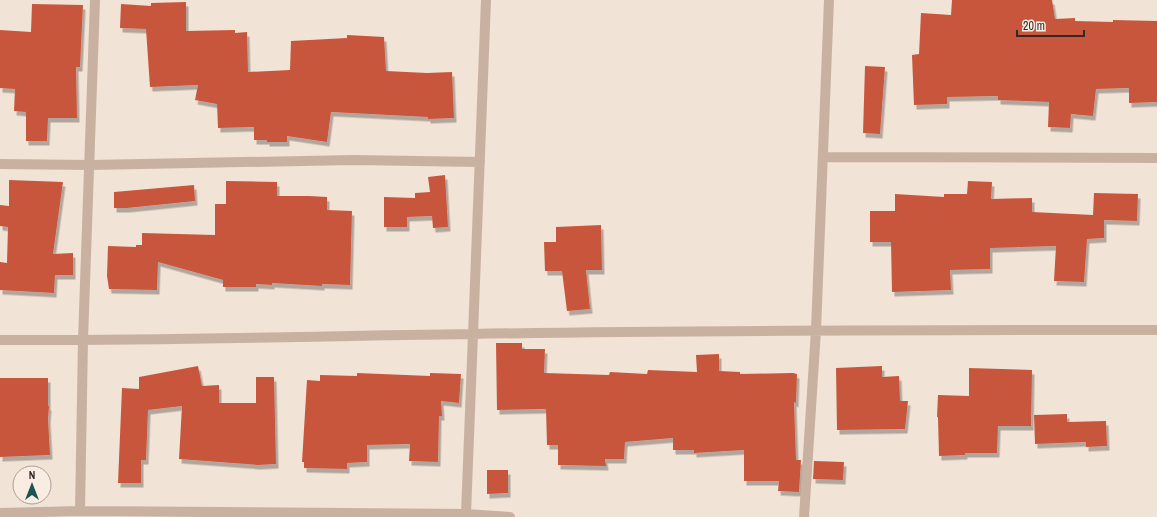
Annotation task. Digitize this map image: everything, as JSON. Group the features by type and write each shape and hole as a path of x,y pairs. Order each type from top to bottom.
{"street":[{"path":"80,511 83,340 95,0"},
{"path":"466,514 486,0"},
{"path":"804,517 816,330 829,0"},
{"path":"823,157 1157,158"},
{"path":"0,164 90,165 354,160 480,162"},
{"path":"0,340 816,330 1157,330"},
{"path":"0,513 80,511 466,514 510,517"}],"building":[{"path":"952,0 1052,0 1055,19 1075,18 1075,21 1113,22 1113,20 1157,21 1157,102 1129,103 1129,88 1096,89 1093,116 1071,114 1070,128 1048,127 1049,102 998,100 998,96 947,97 947,104 914,105 912,55 919,54 921,13 951,15"},
{"path":"186,2 186,31 235,30 235,33 247,32 248,72 290,70 291,41 347,38 347,35 384,37 386,71 427,73 452,72 454,118 428,119 428,117 331,112 327,142 287,136 287,142 267,142 267,140 254,140 254,127 218,128 217,104 195,100 198,85 150,87 146,29 120,28 121,4 151,6 151,3"},
{"path":"32,4 83,5 80,67 76,67 77,118 48,118 47,141 26,141 26,112 14,111 15,89 0,88 0,30 31,32"},
{"path":"865,66 885,67 880,134 863,133"},
{"path":"445,175 448,227 433,228 432,216 407,217 407,227 384,227 384,197 415,198 415,193 430,192 428,177"},
{"path":"9,180 63,182 53,254 73,253 73,275 55,275 54,293 0,290 0,262 7,263 8,227 0,226 0,205 9,206"},
{"path":"226,181 277,182 277,196 327,197 327,210 352,211 350,285 322,284 322,286 272,283 272,285 256,284 256,287 223,287 223,280 158,262 157,290 109,289 107,276 108,246 136,247 136,245 142,245 142,233 215,235 215,204 226,204"},
{"path":"968,181 992,182 991,199 1032,198 1032,212 1093,215 1094,193 1138,194 1137,221 1104,220 1104,238 1087,239 1084,282 1054,281 1056,246 990,248 990,269 950,270 951,290 892,292 891,242 870,242 870,211 895,211 895,194 944,197 944,194 967,194"},
{"path":"194,185 195,201 114,208 114,192"},
{"path":"601,225 602,270 586,270 590,309 567,311 562,271 545,271 544,242 556,242 556,227"},
{"path":"496,343 522,343 522,349 545,349 544,373 609,375 610,372 647,374 648,370 697,372 696,355 719,354 719,371 740,372 740,374 797,374 796,403 794,402 796,460 801,460 799,492 778,491 779,481 744,481 744,450 694,453 694,450 673,450 673,438 625,442 624,459 605,459 606,466 558,465 558,445 547,445 546,409 497,410"},
{"path":"198,366 202,386 219,385 219,403 256,403 256,377 274,377 276,464 258,465 179,459 182,406 148,410 146,460 141,460 141,483 118,483 122,388 139,389 139,377"},
{"path":"882,366 882,377 899,376 900,401 908,401 905,429 837,430 836,368"},
{"path":"969,368 1032,370 1031,426 998,426 997,453 965,453 965,455 939,456 937,417 938,395 969,396"},
{"path":"357,373 430,376 430,373 461,374 459,403 441,401 442,416 439,416 438,462 409,461 410,444 367,445 367,462 347,463 347,469 304,468 304,462 302,462 307,380 320,381 320,375 357,376"},
{"path":"0,378 48,378 50,455 0,457"},
{"path":"1067,414 1067,422 1106,421 1107,446 1086,447 1086,442 1035,444 1034,415"},
{"path":"814,461 844,462 843,480 813,479"},
{"path":"487,470 508,470 508,493 487,494"}]}
